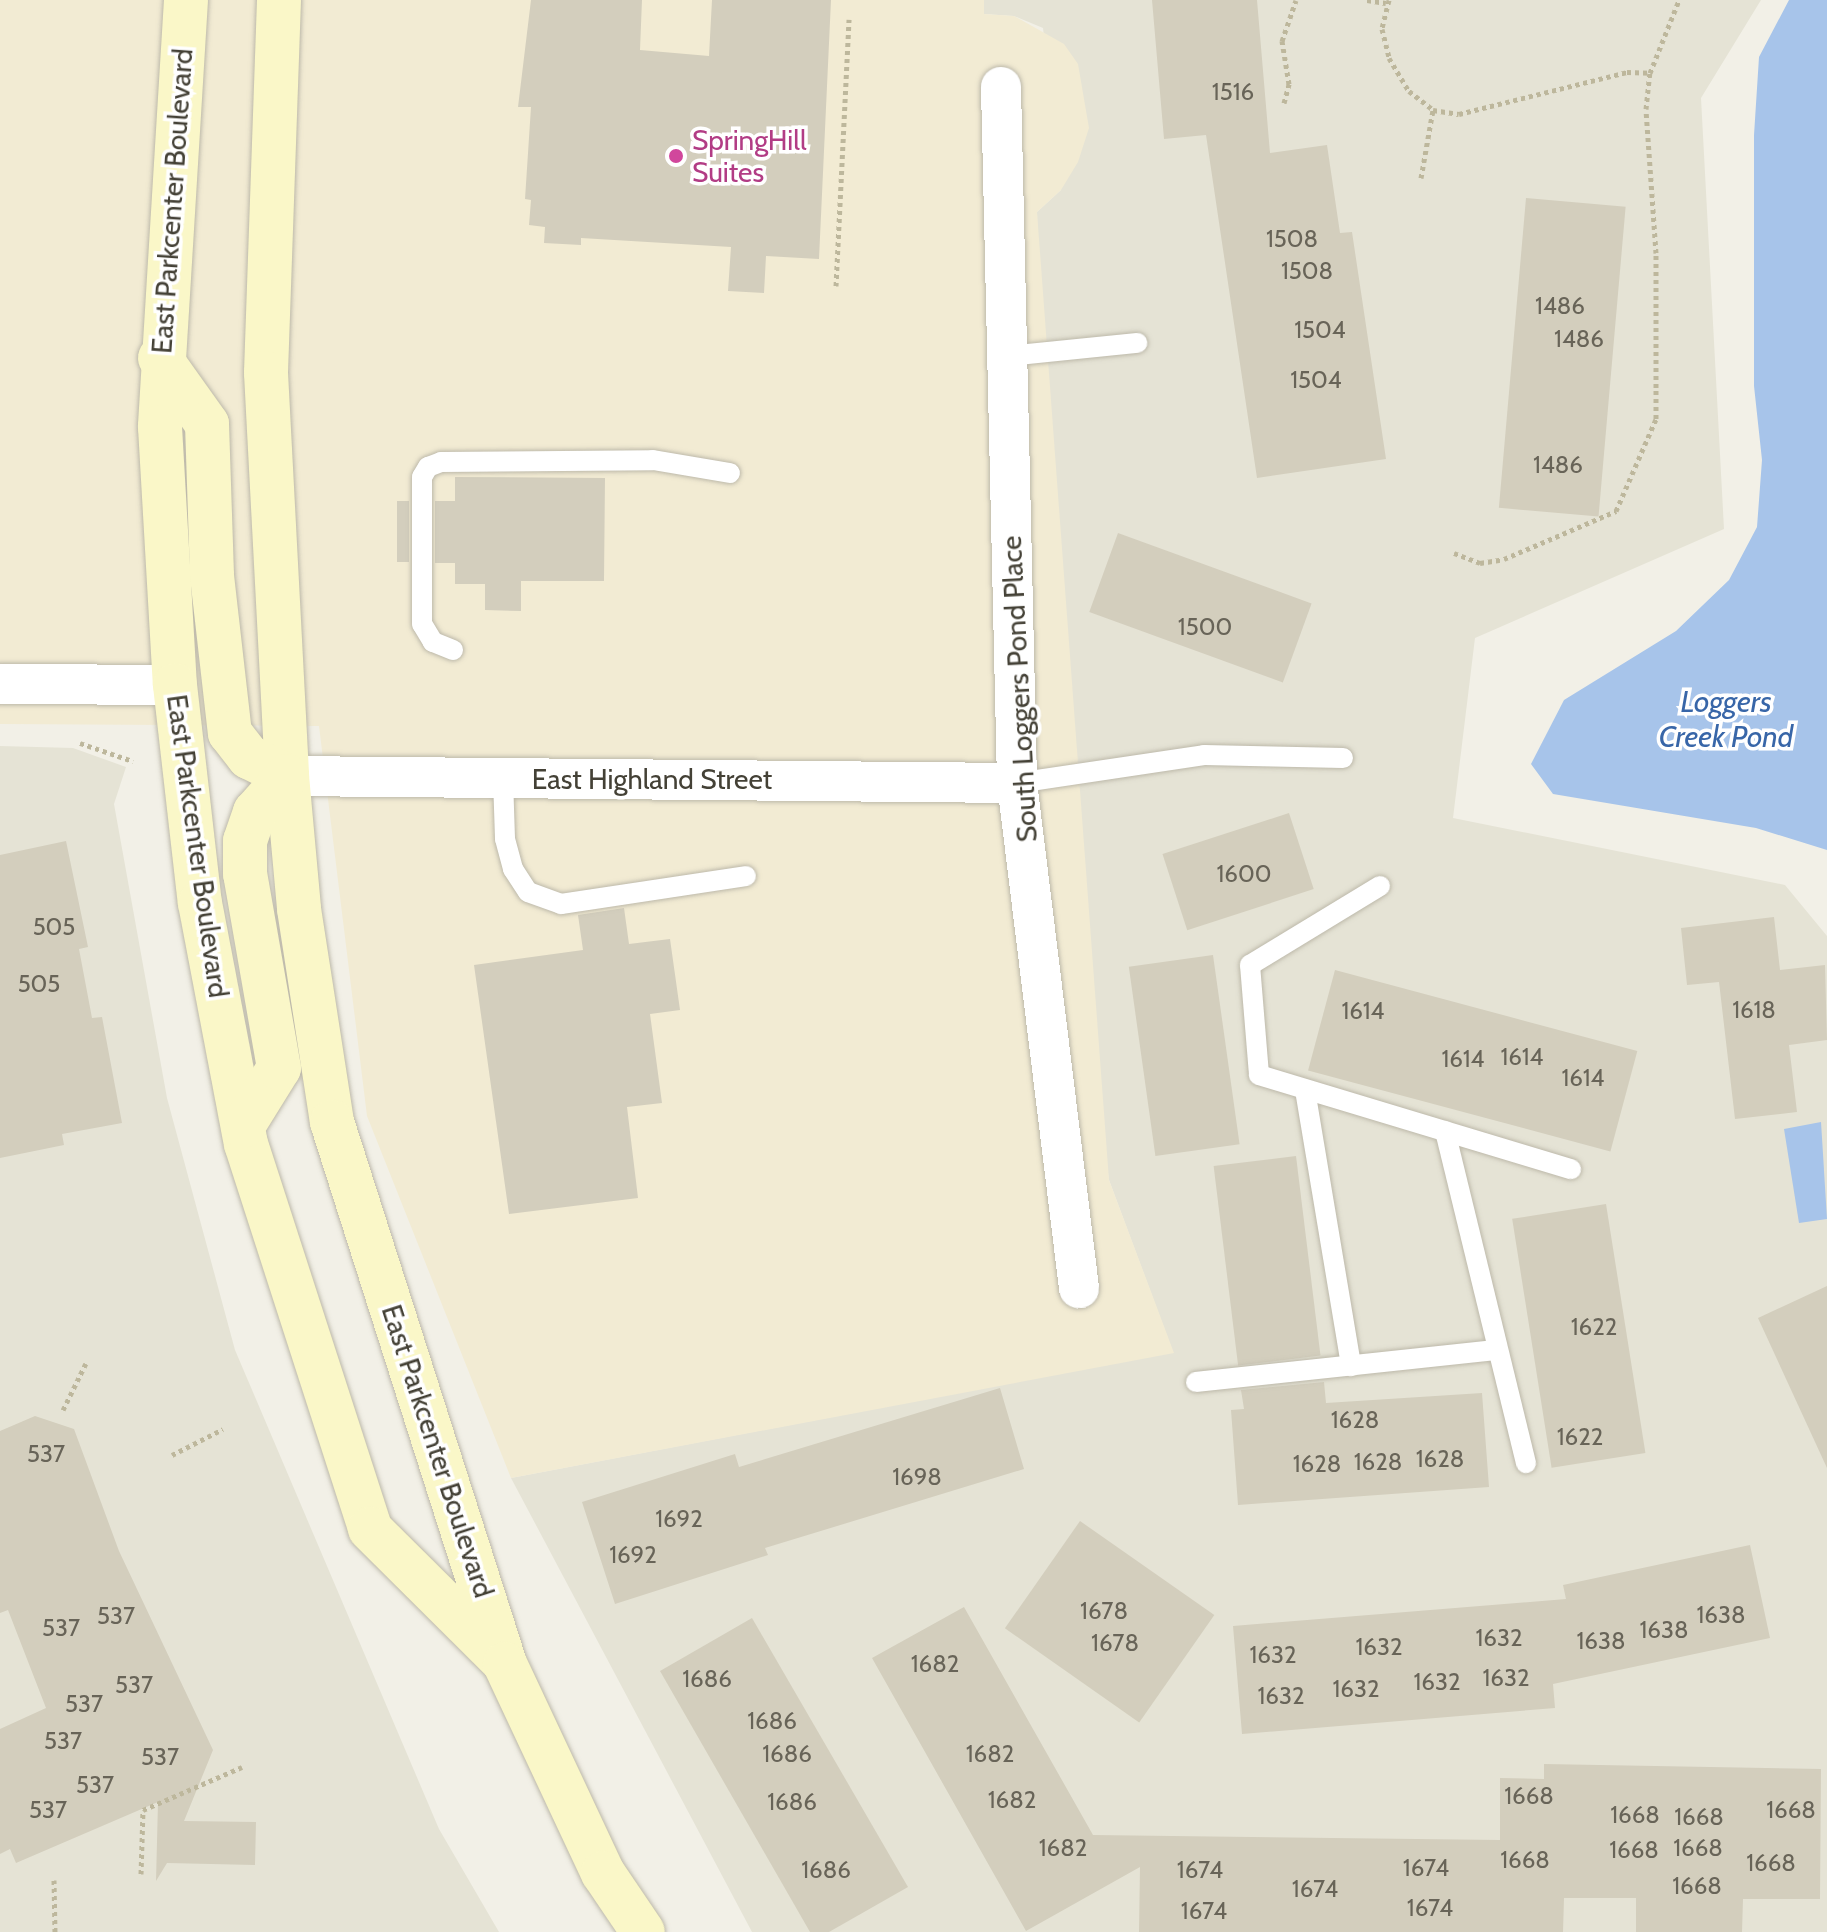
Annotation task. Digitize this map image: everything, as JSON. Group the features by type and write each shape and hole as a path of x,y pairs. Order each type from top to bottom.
{"main road":[{"name":"East Parkcenter Boulevard","path":"186,0 160,358 175,685 200,903 243,1126 370,1529 505,1664"},
{"name":"East Parkcenter Boulevard","path":"279,0 266,373 287,776 299,909 332,1122 505,1664 603,1873 643,1932"},
{"path":"160,358 207,424 212,576 230,733 249,757 287,776 255,812 245,841 245,874 279,1068 243,1126"}],"street":[{"name":"South Loggers Pond Place","path":"1001,87 1017,783 1079,1288"},
{"path":"0,684 175,685"},
{"name":"East Highland Street","path":"287,776 1017,783"}],"lane":[{"path":"1008,356 1137,343"},
{"path":"453,650 433,642 422,624 422,477 428,467 441,462 653,460 730,473"},
{"path":"1017,783 1204,755 1343,758"},
{"path":"503,778 505,839 513,869 528,892 561,904 746,876"},
{"path":"1380,886 1250,965 1259,1075 1571,1169"},
{"path":"1305,1090 1351,1366"},
{"path":"1445,1131 1526,1463"},
{"path":"1196,1382 1497,1350"}],"path":[{"path":"1284,103 1289,84 1282,41 1296,0"},
{"path":"1367,0 1387,2 1382,29 1389,58 1409,91 1433,110 1459,114 1627,72 1650,73"},
{"path":"1454,553 1480,563 1504,559 1616,511 1656,419 1656,253 1646,109 1650,73 1679,0"},
{"path":"836,286 849,19"},
{"path":"1421,178 1433,110"},
{"path":"80,743 133,761"},
{"path":"63,1410 86,1363"},
{"path":"172,1455 223,1429"},
{"path":"141,1874 143,1810 242,1767"},
{"path":"54,1880 55,1932"}],"shaded area":[{"path":"0,0 984,0 984,14 1014,16 1064,44 1078,64 1089,128 1078,162 1061,190 1037,212 1109,1180 1174,1353 511,1478 367,1116 319,726 0,724"},
{"path":"984,0 1761,0 1701,98 1724,529 1475,638 1453,818 1785,885 1827,936 1827,1932 752,1932 511,1478 1173,1352 1109,1180 1042,690 1037,212 1061,190 1043,28 1014,16 984,14"},
{"path":"0,746 73,748 126,767 114,804 167,1098 235,1350 439,1829 499,1932 0,1932"}],"water":[{"name":"Loggers Creek Pond","path":"1789,0 1827,0 1827,850 1756,828 1553,794 1531,764 1564,700 1676,631 1729,580 1757,527 1762,460 1754,386 1754,135 1759,57"},
{"path":"1821,1122 1827,1219 1799,1223 1784,1129"}],"building":[{"name":"SpringHill Suites","path":"531,0 642,0 640,50 709,56 712,0 831,0 819,259 766,256 764,293 728,291 731,247 581,238 581,245 544,243 545,227 529,225 531,200 525,199 531,107 518,107"},
{"path":"1152,0 1257,0 1270,153 1327,145 1340,233 1352,232 1386,459 1257,478 1206,135 1164,139"},
{"path":"1526,198 1626,207 1599,517 1499,508"},
{"path":"455,477 605,478 604,581 521,581 521,611 485,610 485,584 455,584 455,563 435,563 435,501 455,501"},
{"path":"397,501 409,501 409,562 397,562"},
{"path":"1118,533 1312,603 1283,682 1089,612"},
{"path":"1289,813 1314,889 1187,930 1163,854"},
{"path":"66,841 88,947 79,949 92,1018 102,1017 122,1123 62,1134 64,1145 0,1158 0,855"},
{"path":"624,908 629,944 670,939 680,1010 650,1014 662,1103 627,1107 638,1198 509,1214 474,965 583,950 578,915"},
{"path":"1774,917 1780,970 1825,965 1827,1040 1789,1045 1797,1112 1735,1119 1719,982 1687,985 1681,928"},
{"path":"1213,955 1240,1144 1155,1156 1129,967"},
{"path":"1335,970 1637,1051 1610,1151 1308,1070"},
{"path":"1296,1156 1320,1356 1238,1366 1214,1166"},
{"path":"1606,1204 1645,1453 1552,1468 1512,1219"},
{"path":"1827,1286 1827,1468 1758,1318"},
{"path":"1324,1382 1326,1403 1482,1393 1489,1487 1238,1505 1231,1410 1244,1409 1241,1390"},
{"path":"1000,1388 1024,1469 765,1548 768,1555 615,1604 582,1502 735,1454 739,1467"},
{"path":"35,1416 74,1429 119,1551 213,1750 184,1821 256,1822 255,1865 167,1863 156,1881 158,1802 16,1863 10,1849 0,1854 0,1729 46,1708 8,1610 0,1613 0,1431"},
{"path":"1080,1521 1214,1615 1139,1722 1005,1628"},
{"path":"1750,1545 1770,1638 1553,1684 1555,1708 1242,1734 1233,1626 1566,1599 1563,1585"},
{"path":"964,1607 1093,1835 1500,1840 1500,1778 1544,1779 1544,1764 1821,1769 1820,1899 1743,1899 1742,1932 1636,1932 1636,1898 1564,1898 1563,1932 1139,1932 1140,1867 1026,1931 872,1658"},
{"path":"752,1618 908,1887 829,1932 810,1932 660,1671"}],"place":[{"name":"SpringHill Suites","path":"676,156"}]}
